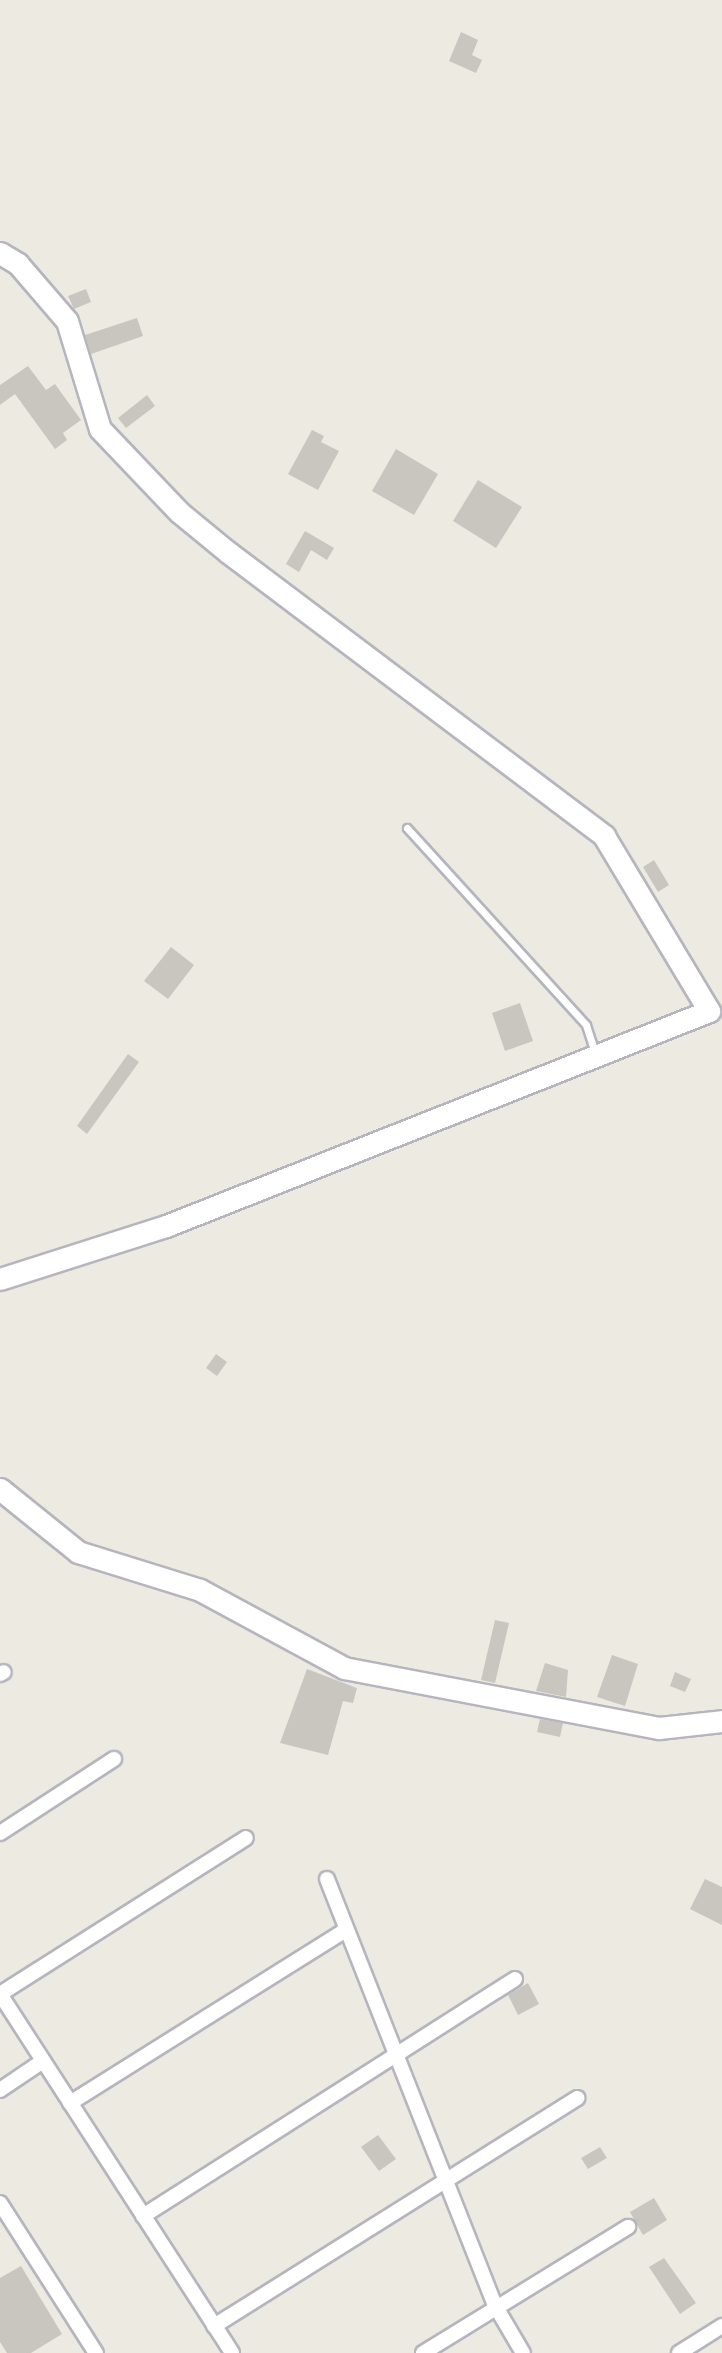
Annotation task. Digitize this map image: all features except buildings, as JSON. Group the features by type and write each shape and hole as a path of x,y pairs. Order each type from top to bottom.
{"street":[{"path":"0,253 18,264 67,321 100,429 179,512 229,553 604,835 715,1010 166,1226 0,1279"},
{"path":"0,1489 79,1552 200,1590 344,1668 659,1728 722,1721"},
{"path":"0,1833 114,1759"},
{"path":"232,2353 0,1994 246,1838"},
{"path":"327,1879 496,2306 523,2353"},
{"path":"70,2102 346,1930"},
{"path":"143,2216 396,2059 515,1979"},
{"path":"0,2090 43,2061"},
{"path":"214,2326 444,2179 577,2098"},
{"path":"0,2203 96,2353"},
{"path":"422,2353 628,2227"},
{"path":"679,2353 722,2326"}],"lane":[{"path":"407,828 586,1025 596,1056"}]}
